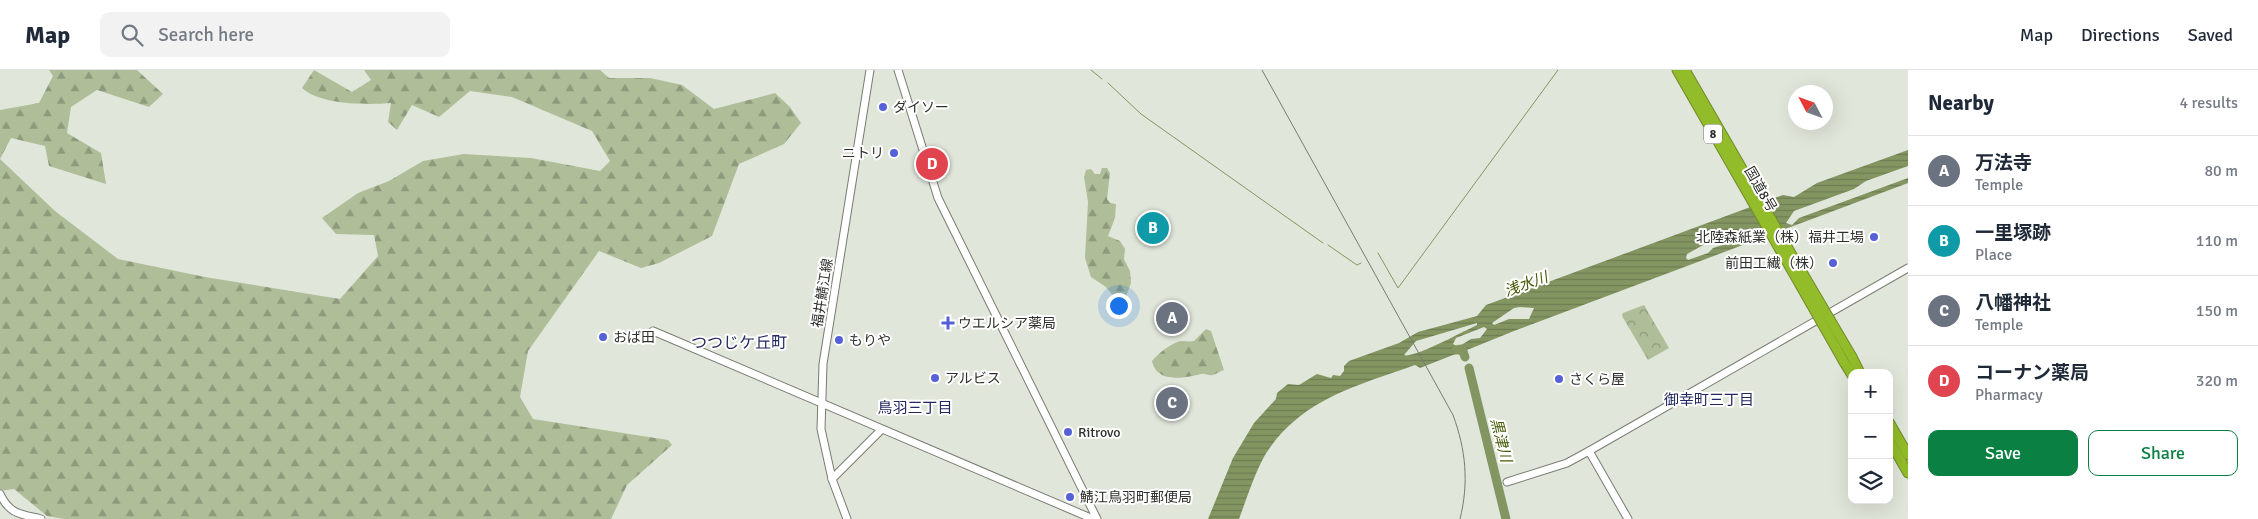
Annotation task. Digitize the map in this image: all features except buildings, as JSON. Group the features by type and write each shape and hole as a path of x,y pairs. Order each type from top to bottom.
{"highway":[{"name":"国道8号","path":"1677,70 1754,196"},
{"name":"国道8号","path":"1685,70 1754,196 1848,360 1856,369"},
{"name":"国道8号","path":"1848,360 1851,369"},
{"path":"1893,429 1908,454"},
{"path":"1893,447 1908,473"}],"street":[{"name":"福井鯖江線","path":"847,519 832,479 821,429 823,364 870,70"},
{"path":"898,70 938,198 1097,519"},
{"path":"1507,482 1567,463 1908,268"},
{"path":"653,331 880,430 1093,519"},
{"path":"832,479 880,430"},
{"path":"1589,451 1628,519"},
{"path":"0,494 6,506 13,511 41,519"}],"green space":[{"path":"49,70 137,70 163,94 149,107 97,90 71,107 67,133 101,153 106,184 49,166 45,146 11,138 0,159 0,110 39,103 53,76"},
{"path":"314,70 352,92 371,80 364,70 600,70 609,78 650,78 682,85 714,109 775,93 790,107 801,123 784,144 739,164 712,236 659,263 641,268 599,251 528,351 520,397 533,419 668,440 672,445 627,485 611,519 64,519 47,516 14,489 0,491 0,159 55,211 118,259 205,277 340,299 378,256 374,235 336,234 322,218 358,193 389,181 423,161 464,154 531,158 600,171 610,161 592,131 512,97 470,91 439,117 412,105 397,130 388,122 391,103 344,103 310,94 302,88"},
{"path":"1102,168 1107,168 1110,173 1107,199 1110,203 1116,204 1115,218 1108,236 1120,241 1125,249 1124,259 1130,271 1131,283 1125,299 1116,299 1106,287 1091,277 1085,258 1088,202 1084,177 1086,170 1091,169 1095,174 1100,174"},
{"path":"1644,305 1669,348 1648,360 1622,316 1623,313"},
{"path":"1206,329 1211,331 1224,370 1213,375 1202,374 1172,378 1165,376 1155,368 1152,361 1158,355 1178,342 1194,341"}],"shaded area":[{"path":"1908,150 1908,166 1866,181 1854,189 1794,211 1786,223 1792,225 1799,218 1908,178 1908,183 1514,331 1467,350 1468,352 1459,355 1458,353 1420,368 1415,365 1331,397 1295,420 1279,436 1261,463 1239,519 1208,519 1233,458 1254,423 1276,399 1277,393 1288,384 1299,385 1317,374 1331,378 1333,375 1340,376 1344,371 1344,366 1349,361 1399,343 1418,332 1477,316 1486,305 1783,195 1794,197 1817,183","holes":["1741,231 1747,232 1745,238 1713,248 1708,253 1688,260 1686,258 1687,254 1707,243","1514,308 1534,308 1529,319 1509,319 1494,325 1492,323","1477,323 1477,325 1428,349 1404,355 1416,341","1484,327 1487,329 1480,338 1471,339 1458,347 1453,344 1456,338"]}],"waterway":[{"path":"1091,70 1102,79"},
{"path":"1378,253 1398,288 1558,70"},
{"path":"1108,83 1141,114 1323,243"},
{"path":"1328,245 1357,265 1361,263"},
{"name":"黒津川","path":"1456,350 1462,349 1465,357"},
{"name":"黒津川","path":"1469,368 1506,519"}],"tram line":[{"path":"1262,70 1453,415 1461,441 1465,467 1465,492 1460,519"}],"place":[{"name":"ダイソー","path":"883,107"},
{"name":"ニトリ","path":"894,153"},
{"name":"コーナン薬局","path":"932,164"},
{"name":"一里塚跡","path":"1153,228"},
{"name":"北陸森紙業（株）福井工場","path":"1874,237"},
{"name":"前田工繊（株）","path":"1833,263"},
{"name":"万法寺","path":"1172,318"},
{"name":"ウエルシア薬局","path":"948,323"},
{"name":"おば田","path":"603,337"},
{"name":"もりや","path":"839,340"},
{"name":"アルビス","path":"935,378"},
{"name":"さくら屋","path":"1559,379"},
{"name":"八幡神社","path":"1172,403"},
{"name":"Ritrovo","path":"1068,432"},
{"name":"鯖江鳥羽町郵便局","path":"1070,497"}],"district":[{"name":"つつじケ丘町","path":"739,342"},
{"name":"御幸町三丁目","path":"1709,400"},
{"name":"鳥羽三丁目","path":"915,408"}],"water label":[{"name":"浅水川","path":"1526,284"}]}
